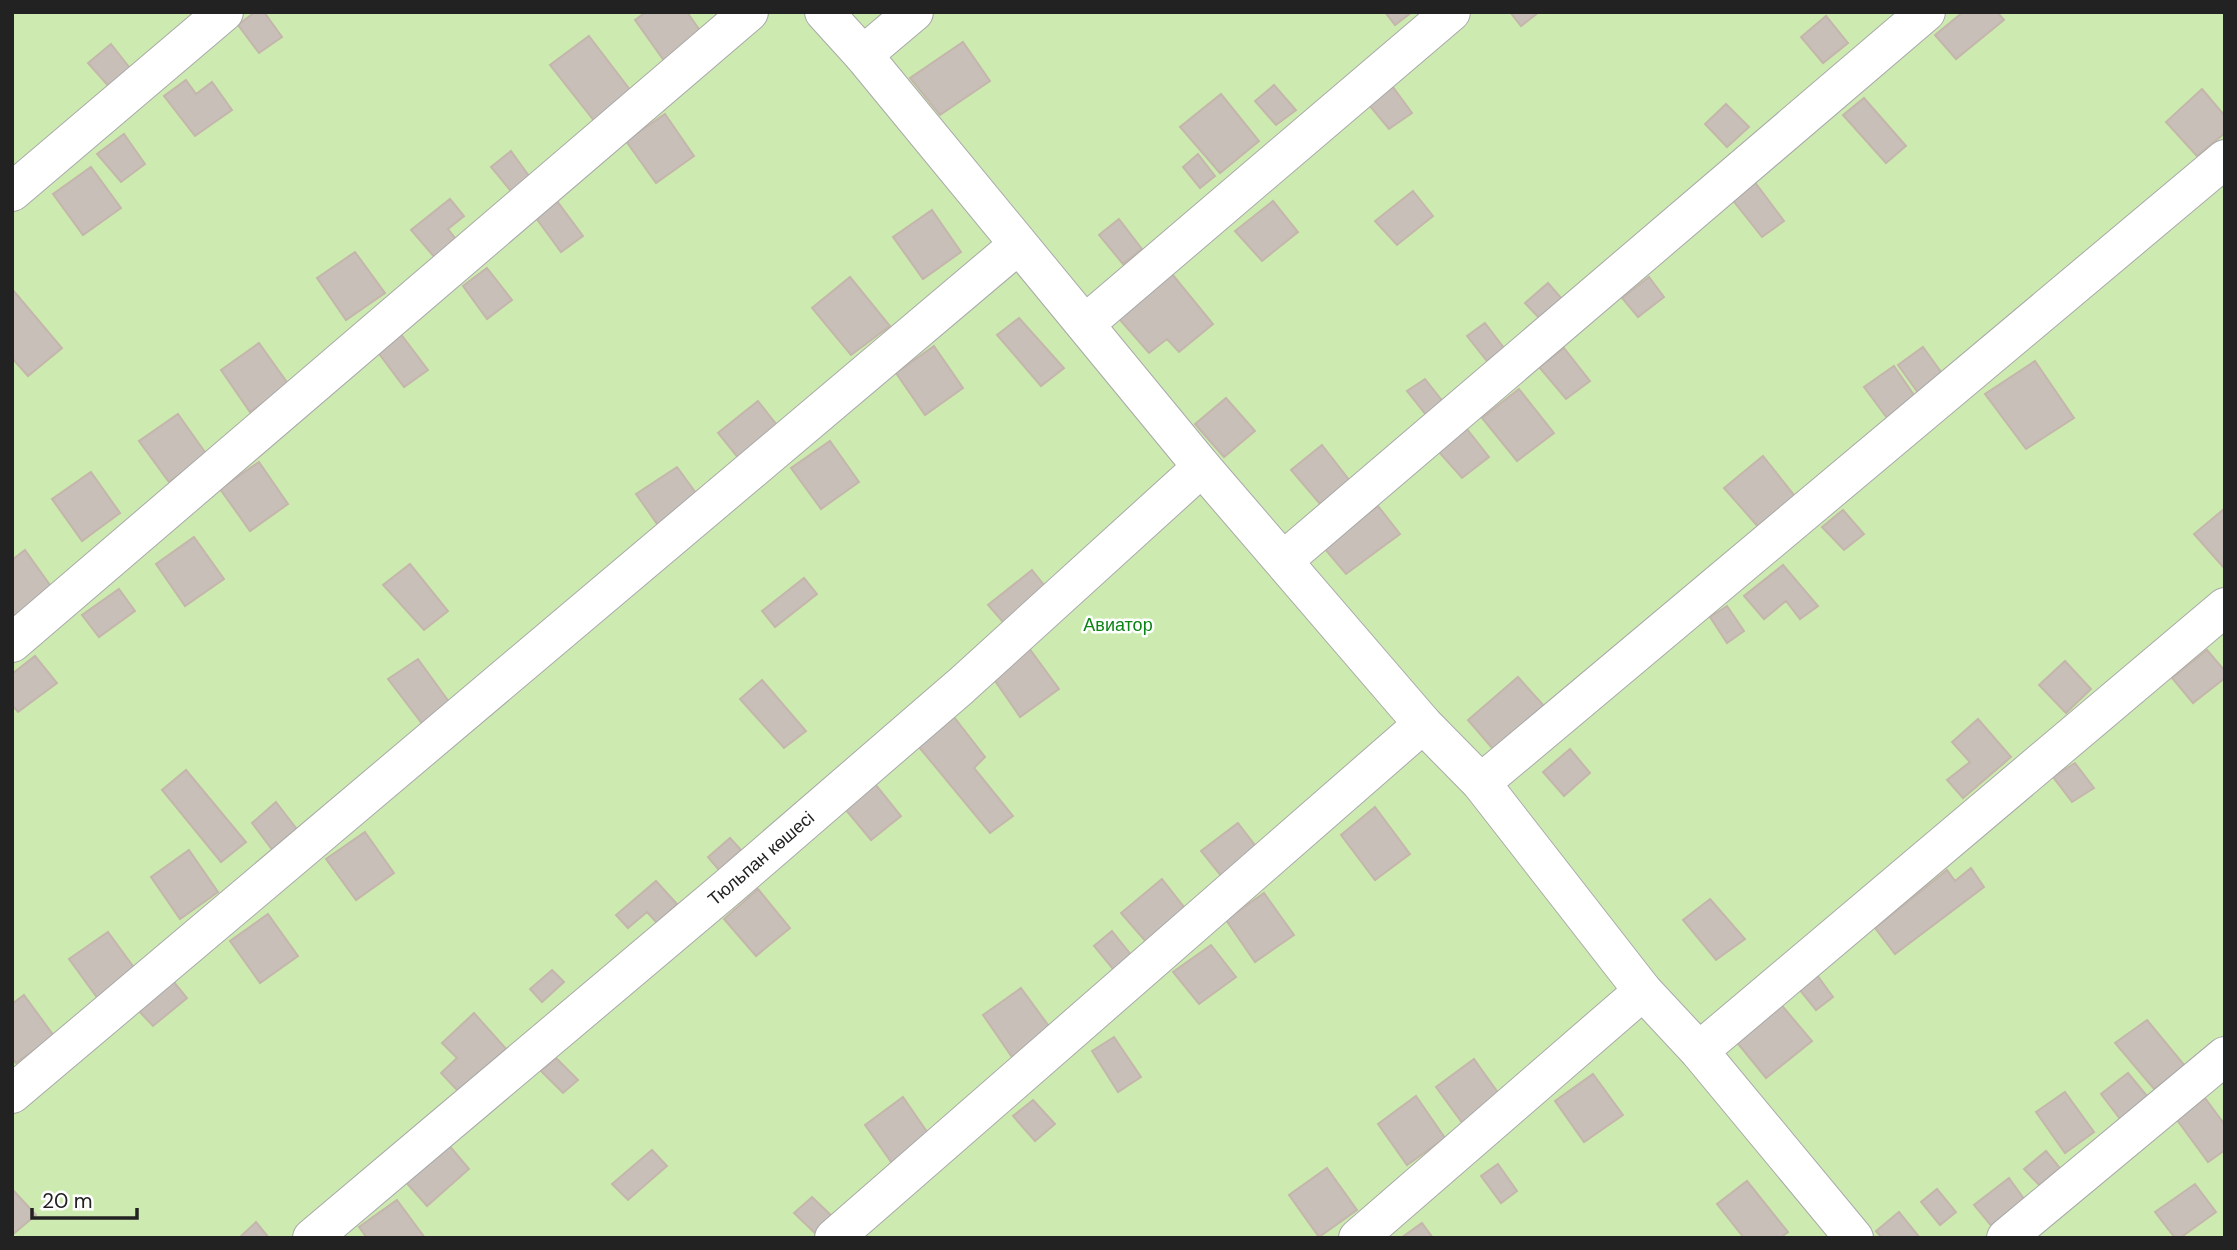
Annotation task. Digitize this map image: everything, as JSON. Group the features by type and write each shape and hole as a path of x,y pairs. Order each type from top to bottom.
{"street":[{"path":"12,192 224,12"},
{"path":"12,643 749,12"},
{"path":"824,12 863,55 1202,467 1423,724 1481,783 1643,991 1699,1051 1854,1238"},
{"path":"863,55 914,12"},
{"path":"1085,324 1451,12"},
{"path":"1284,560 1926,12"},
{"path":"1481,783 2225,159"},
{"path":"12,1094 1018,245"},
{"name":"Тюльпан көшесі","path":"312,1238 951,695 1202,467"},
{"path":"1699,1051 2225,607"},
{"path":"834,1238 1423,724"},
{"path":"1358,1238 1643,991"},
{"path":"2006,1238 2225,1056"}],"green space":[{"name":"Авиатор","path":"12,12 2225,12 2225,1238 12,1238"}],"building":[{"path":"255,12 264,12 282,37 259,53 238,25"},
{"path":"646,12 687,12 703,35 665,62 635,20"},
{"path":"1385,12 1412,12 1395,25"},
{"path":"1510,12 1539,12 1521,26"},
{"path":"1963,12 1997,12 2004,20 1956,59 1935,35"},
{"path":"1826,16 1848,43 1823,63 1801,37"},
{"path":"589,36 634,95 595,122 550,65"},
{"path":"963,42 990,81 940,115 910,78"},
{"path":"111,44 133,72 111,89 88,63"},
{"path":"186,80 196,94 212,82 232,110 195,136 164,96"},
{"path":"1274,85 1296,110 1276,125 1255,101"},
{"path":"1393,87 1412,113 1389,129 1369,105"},
{"path":"2202,89 2225,116 2225,133 2197,156 2166,122"},
{"path":"1221,94 1259,141 1220,173 1180,127"},
{"path":"1864,98 1906,146 1886,163 1843,115"},
{"path":"1726,104 1749,127 1727,147 1705,124"},
{"path":"665,114 694,156 656,183 626,141"},
{"path":"124,134 145,164 121,182 97,154"},
{"path":"511,151 534,183 515,196 491,167"},
{"path":"1198,154 1215,176 1200,188 1183,167"},
{"path":"91,167 121,208 83,235 53,194"},
{"path":"1754,181 1784,221 1762,237 1731,198"},
{"path":"1413,191 1433,216 1397,245 1375,221"},
{"path":"450,199 464,216 448,229 459,243 436,259 411,230"},
{"path":"557,201 583,236 561,252 536,218"},
{"path":"1273,201 1298,232 1262,261 1235,231"},
{"path":"932,210 961,252 923,279 893,237"},
{"path":"1119,219 1142,249 1123,264 1099,235"},
{"path":"355,252 385,293 346,320 317,278"},
{"path":"487,268 512,300 487,319 463,286"},
{"path":"1168,269 1213,324 1179,352 1167,339 1149,353 1113,312"},
{"path":"850,277 890,326 851,355 812,308"},
{"path":"1649,277 1664,297 1638,317 1622,298"},
{"path":"1548,283 1562,299 1539,318 1525,303"},
{"path":"12,289 62,348 28,376 12,358"},
{"path":"1019,318 1064,368 1041,386 997,335"},
{"path":"1485,323 1504,348 1487,361 1467,336"},
{"path":"400,333 428,370 404,387 377,351"},
{"path":"259,343 289,385 250,412 221,370"},
{"path":"934,346 963,388 925,415 896,373"},
{"path":"1923,347 1944,376 1919,394 1898,365"},
{"path":"1564,348 1590,381 1566,399 1539,367"},
{"path":"2035,361 2074,418 2026,449 1985,394"},
{"path":"1894,366 1916,398 1887,418 1864,387"},
{"path":"1425,379 1444,403 1427,416 1407,391"},
{"path":"1519,389 1554,433 1517,461 1482,418"},
{"path":"1226,398 1255,431 1224,457 1195,424"},
{"path":"758,401 780,429 740,460 718,433"},
{"path":"178,414 207,455 169,482 139,441"},
{"path":"1467,429 1489,457 1462,478 1438,451"},
{"path":"830,441 859,482 821,509 791,468"},
{"path":"1322,445 1350,481 1320,504 1291,470"},
{"path":"1763,456 1798,500 1761,530 1724,488"},
{"path":"259,462 288,504 250,531 220,489"},
{"path":"677,467 701,500 660,528 636,494"},
{"path":"91,472 120,513 82,541 52,499"},
{"path":"1378,506 1400,534 1346,574 1324,548"},
{"path":"1843,510 1864,534 1844,550 1822,527"},
{"path":"2225,510 2225,569 2194,534"},
{"path":"194,537 224,579 185,606 156,564"},
{"path":"25,550 55,592 17,619 12,613 12,560"},
{"path":"410,564 448,611 424,630 383,585"},
{"path":"1783,565 1818,606 1800,619 1786,601 1764,619 1744,596"},
{"path":"1032,570 1052,595 1009,629 988,605"},
{"path":"804,578 817,594 775,627 762,611"},
{"path":"119,589 135,611 99,637 82,615"},
{"path":"1727,606 1744,631 1727,643 1710,617"},
{"path":"1029,648 1059,689 1020,717 991,675"},
{"path":"2207,650 2225,671 2225,678 2193,703 2172,678"},
{"path":"35,656 57,683 18,712 12,705 12,674"},
{"path":"418,659 452,706 424,726 388,679"},
{"path":"2065,661 2091,689 2066,713 2039,685"},
{"path":"1518,677 1544,706 1493,749 1468,720"},
{"path":"762,680 806,731 784,748 740,699"},
{"path":"954,717 985,757 974,768 1013,816 990,833 919,747"},
{"path":"1978,719 2011,757 1963,798 1947,780 1970,762 1952,742"},
{"path":"1570,749 1590,773 1564,796 1543,772"},
{"path":"2075,763 2094,788 2072,802 2053,777"},
{"path":"186,770 246,842 221,862 162,790"},
{"path":"875,784 901,816 871,840 845,809"},
{"path":"276,802 299,832 274,852 252,823"},
{"path":"1375,807 1410,854 1375,880 1341,835"},
{"path":"1238,823 1261,853 1226,882 1201,851"},
{"path":"365,832 394,873 356,900 326,859"},
{"path":"730,838 741,850 719,870 708,857"},
{"path":"189,850 218,892 180,919 151,877"},
{"path":"1971,868 1984,887 1895,954 1875,928 1947,870 1955,881"},
{"path":"1162,879 1188,912 1148,944 1121,913"},
{"path":"656,881 677,904 657,923 647,912 628,928 616,915"},
{"path":"758,889 790,928 756,956 724,919"},
{"path":"1264,893 1294,935 1255,962 1226,920"},
{"path":"1710,899 1745,939 1716,960 1683,920"},
{"path":"268,914 298,956 260,983 230,941"},
{"path":"1112,931 1136,961 1118,975 1094,946"},
{"path":"108,932 138,973 99,1000 69,959"},
{"path":"1211,945 1236,977 1199,1004 1173,972"},
{"path":"552,970 564,982 542,1002 530,989"},
{"path":"1817,975 1833,997 1816,1010 1799,989"},
{"path":"173,981 187,998 153,1026 138,1010"},
{"path":"1021,988 1051,1029 1012,1057 983,1015"},
{"path":"24,995 54,1036 16,1063 12,1059 12,1004"},
{"path":"1778,1001 1812,1041 1766,1078 1735,1040"},
{"path":"474,1013 507,1050 459,1092 441,1073 457,1058 442,1043"},
{"path":"2147,1020 2185,1066 2154,1089 2115,1043"},
{"path":"1114,1037 1141,1077 1118,1092 1092,1051"},
{"path":"556,1058 578,1080 563,1093 541,1071"},
{"path":"1474,1059 1504,1101 1466,1128 1436,1087"},
{"path":"2128,1073 2152,1102 2124,1124 2101,1094"},
{"path":"1593,1074 1623,1115 1584,1142 1555,1101"},
{"path":"2065,1092 2094,1132 2065,1153 2036,1112"},
{"path":"1416,1096 1445,1138 1407,1165 1378,1124"},
{"path":"903,1097 932,1139 894,1166 865,1125"},
{"path":"2205,1098 2225,1125 2225,1150 2208,1162 2177,1120"},
{"path":"1033,1100 1055,1124 1035,1141 1013,1116"},
{"path":"447,1143 469,1169 427,1206 404,1180"},
{"path":"652,1150 667,1166 628,1200 612,1184"},
{"path":"2046,1151 2060,1168 2039,1185 2024,1169"},
{"path":"1498,1164 1517,1191 1501,1203 1481,1176"},
{"path":"1327,1168 1357,1210 1319,1237 1289,1195"},
{"path":"2009,1178 2027,1203 1993,1228 1974,1205"},
{"path":"1747,1181 1788,1232 1780,1238 1744,1238 1717,1204"},
{"path":"2195,1184 2216,1212 2180,1238 2175,1238 2155,1212"},
{"path":"12,1189 36,1215 12,1235"},
{"path":"1937,1189 1956,1212 1940,1225 1921,1202"},
{"path":"812,1197 838,1222 820,1238 794,1213"},
{"path":"397,1200 425,1238 367,1238 359,1227"},
{"path":"1899,1212 1920,1238 1882,1238 1876,1231"},
{"path":"256,1222 269,1238 239,1238"},
{"path":"1422,1223 1433,1238 1401,1238"}]}
